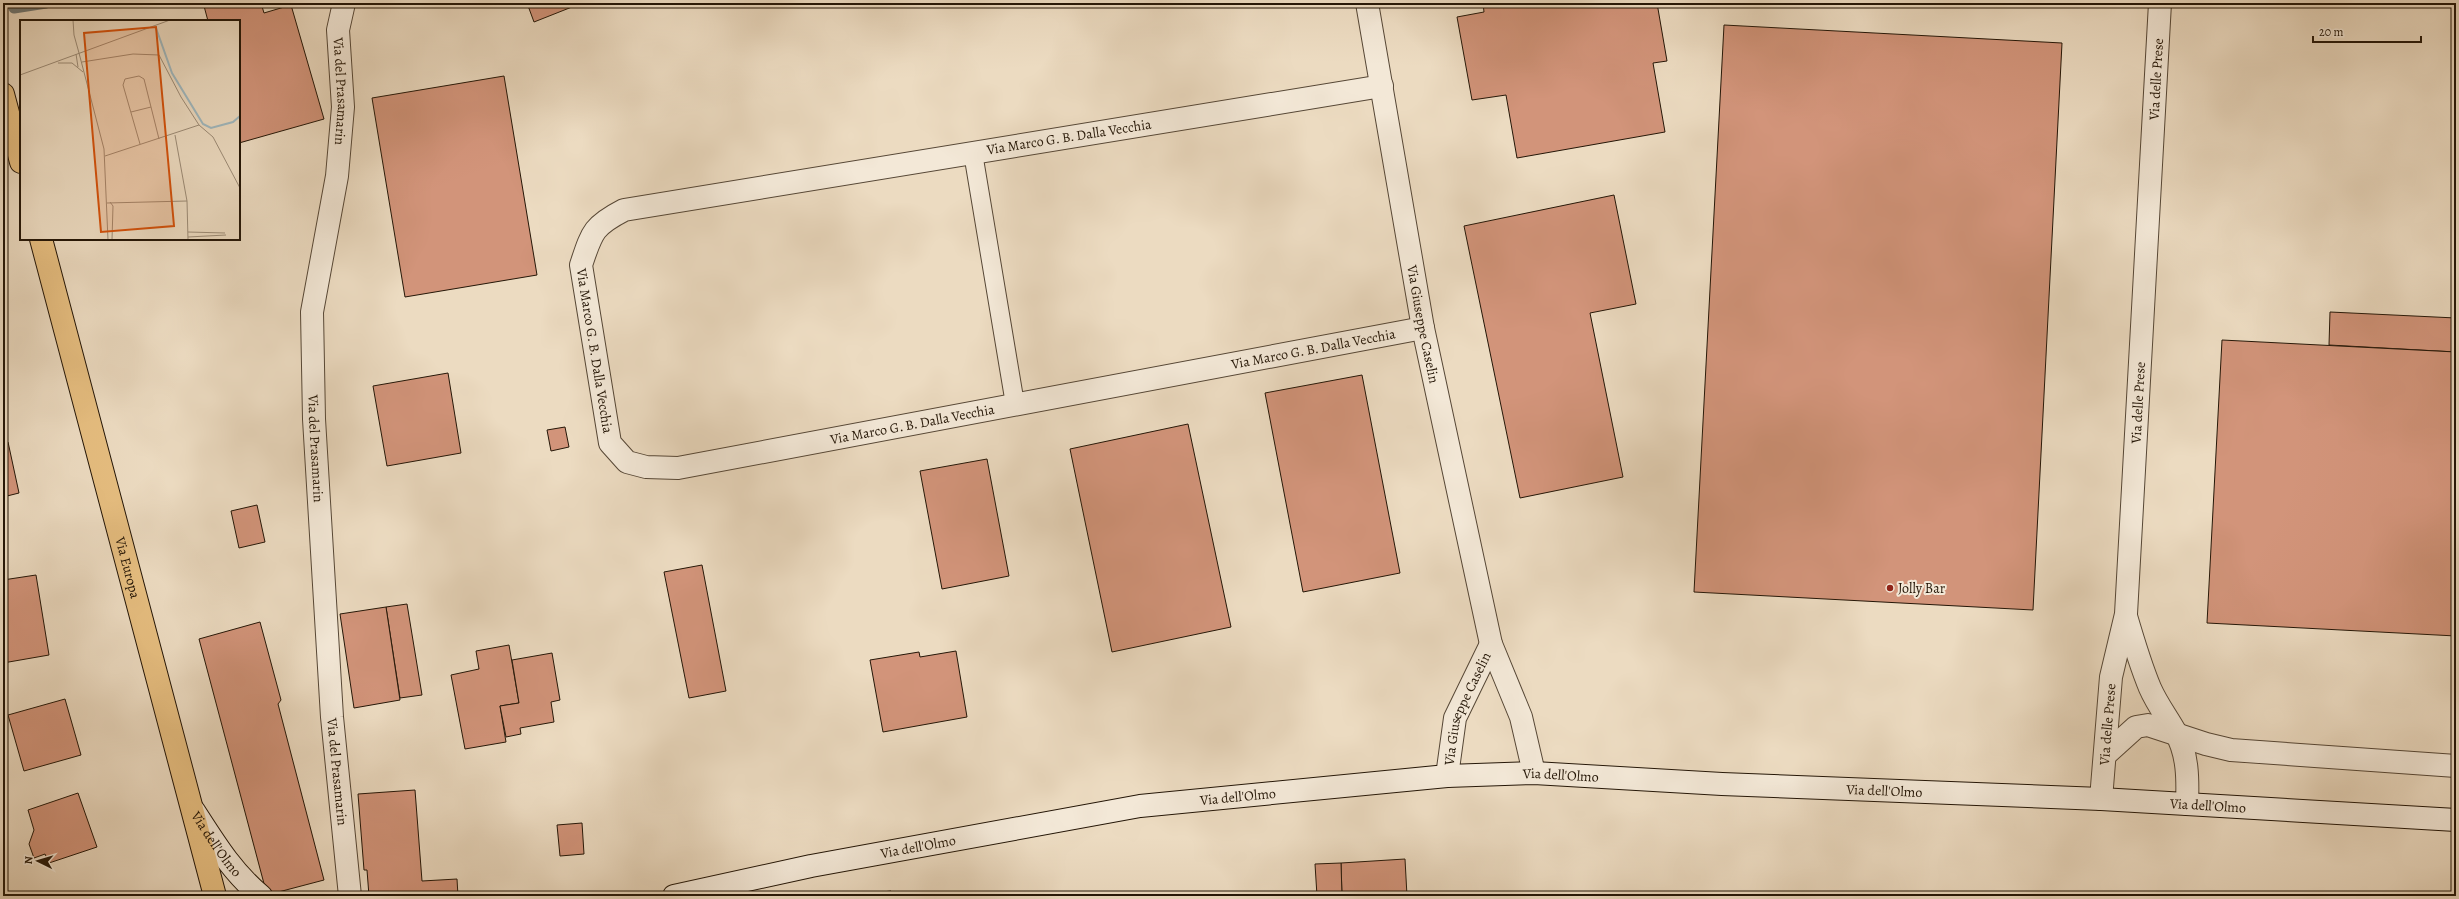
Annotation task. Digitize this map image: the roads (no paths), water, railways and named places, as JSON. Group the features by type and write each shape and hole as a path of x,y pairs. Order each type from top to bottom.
{"main road":[{"path":"3,94 20,158"},
{"name":"Via Europa","path":"41,240 215,896"}],"street":[{"name":"Via del Prasamarin","path":"344,3 338,30 343,107 337,176 312,312 314,419 332,717 350,896"},
{"name":"Via Giuseppe Caselin","path":"1367,3 1423,328 1491,644 1520,717 1534,773"},
{"name":"Via delle Prese","path":"2101,799 2111,677 2126,614 2160,3"},
{"name":"Via Marco G. B. Dalla Vecchia","path":"1382,86 624,210 602,221 590,238 581,265 610,443 627,462 646,467 678,468 1423,328"},
{"path":"2126,614 2150,688 2160,708 2177,734 2184,752 2188,777 2187,804"},
{"name":"Via Giuseppe Caselin","path":"1447,776 1455,718 1491,644"},
{"path":"2104,755 2136,727 2148,725 2206,744 2231,750 2456,766"},
{"name":"Via dell'Olmo","path":"674,896 811,866 1140,806 1447,776 1534,773 1722,784 2101,799 2456,820"},
{"name":"Via dell'Olmo","path":"191,806 224,858 242,881 261,896"}],"lane":[{"path":"973,153 1015,404"}],"waterway":[{"path":"14,8 46,3"}],"place":[{"name":"Jolly Bar","path":"1890,588"}]}
